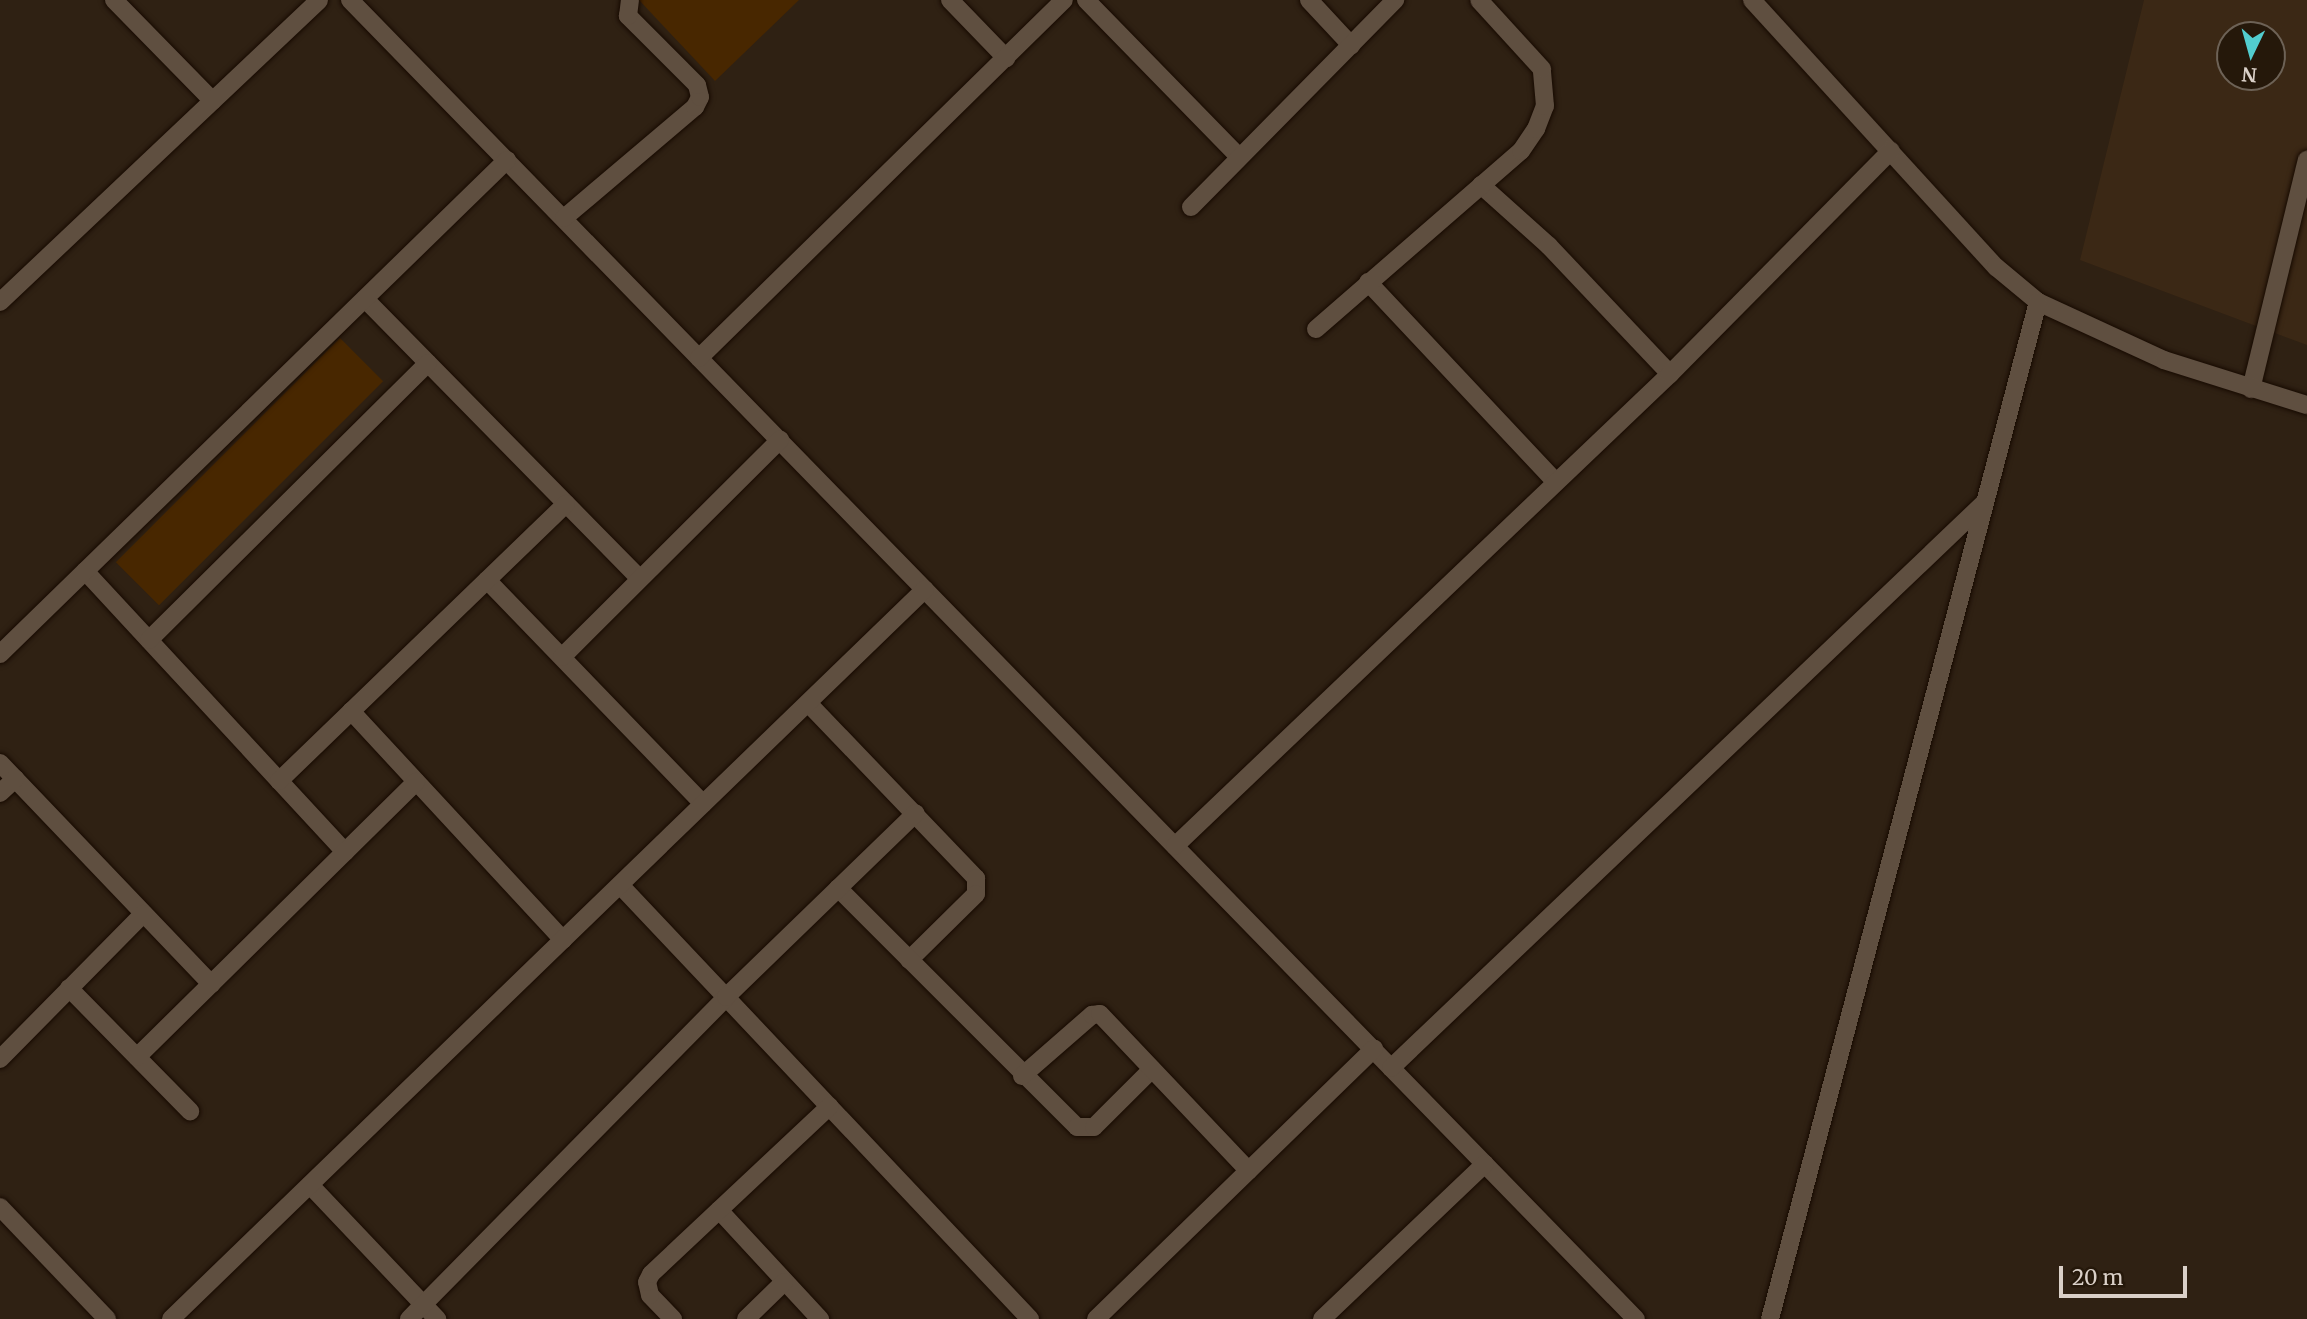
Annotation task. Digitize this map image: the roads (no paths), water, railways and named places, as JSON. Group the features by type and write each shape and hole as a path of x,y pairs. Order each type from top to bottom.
{"street":[{"path":"114,0 213,101"},
{"path":"0,302 319,0"},
{"path":"351,0 1636,1319"},
{"path":"564,218 695,107 700,97 697,85 628,16 629,0"},
{"path":"950,0 1006,58"},
{"path":"699,358 1064,0"},
{"path":"1086,0 1240,157"},
{"path":"1309,0 1351,45"},
{"path":"1191,207 1395,0"},
{"path":"1316,329 1521,150 1536,129 1547,87 1542,69 1479,0"},
{"path":"1752,0 1996,267 2038,302 2164,360 2305,407"},
{"path":"1175,845 1670,374 1891,151"},
{"path":"0,654 507,160"},
{"path":"2251,389 2307,160"},
{"path":"1481,185 1549,246 1670,374"},
{"path":"1368,282 1556,482"},
{"path":"365,299 640,579"},
{"path":"1770,1319 2038,302"},
{"path":"149,640 428,363"},
{"path":"562,657 780,440"},
{"path":"1391,1068 1985,503"},
{"path":"279,781 566,504"},
{"path":"85,571 345,852"},
{"path":"487,580 704,804"},
{"path":"171,1319 925,589"},
{"path":"808,703 976,878 977,889 909,960"},
{"path":"351,711 563,940"},
{"path":"0,763 211,984"},
{"path":"0,793 15,779"},
{"path":"137,1057 416,782"},
{"path":"409,1319 726,998 916,813"},
{"path":"620,885 1030,1319"},
{"path":"838,888 1022,1076 1077,1127 1086,1130 1152,1069"},
{"path":"0,1059 143,914"},
{"path":"69,988 190,1111"},
{"path":"1022,1076 1096,1014 1104,1016 1249,1171"},
{"path":"1096,1319 1374,1049"},
{"path":"673,1319 650,1295 648,1278 830,1106"},
{"path":"1322,1319 1485,1164"},
{"path":"310,1185 437,1319"},
{"path":"0,1207 107,1319"},
{"path":"719,1210 820,1319"},
{"path":"746,1319 784,1282"}]}
